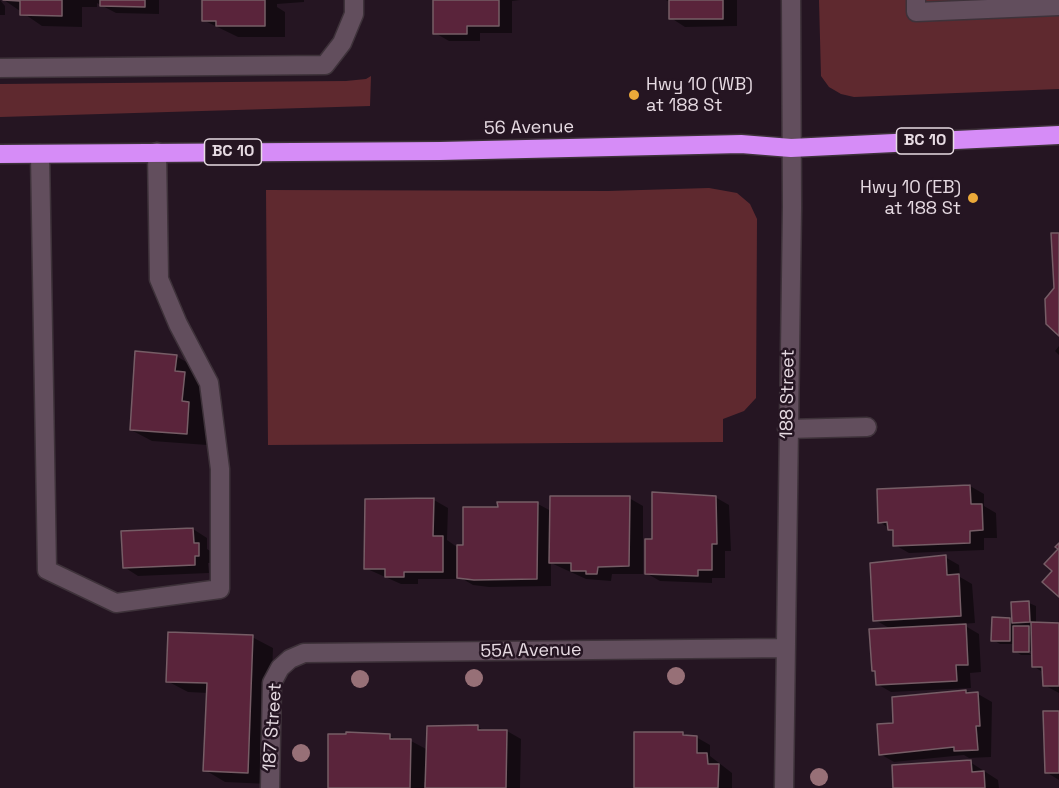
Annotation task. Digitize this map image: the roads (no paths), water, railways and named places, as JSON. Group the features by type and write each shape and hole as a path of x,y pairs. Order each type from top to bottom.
{"highway":[{"name":"56 Avenue","path":"0,154 451,151 741,144 791,148 1059,135"}],"street":[{"path":"0,68 325,65 342,43 354,14 354,0"},
{"name":"188 Street","path":"784,788 791,0"},
{"path":"916,0 916,12 1059,6"},
{"path":"40,154 47,570 116,603 220,589 220,469 209,383 178,324 159,279 157,152"},
{"path":"787,429 867,428"},
{"name":"55A Avenue","path":"280,668 290,659 304,653 786,648"},
{"name":"187 Street","path":"270,788 272,683 280,668"}],"place":[{"name":"Hwy 10 (WB) at 188 St","path":"634,95"},
{"name":"Hwy 10 (EB) at 188 St","path":"973,198"}]}
